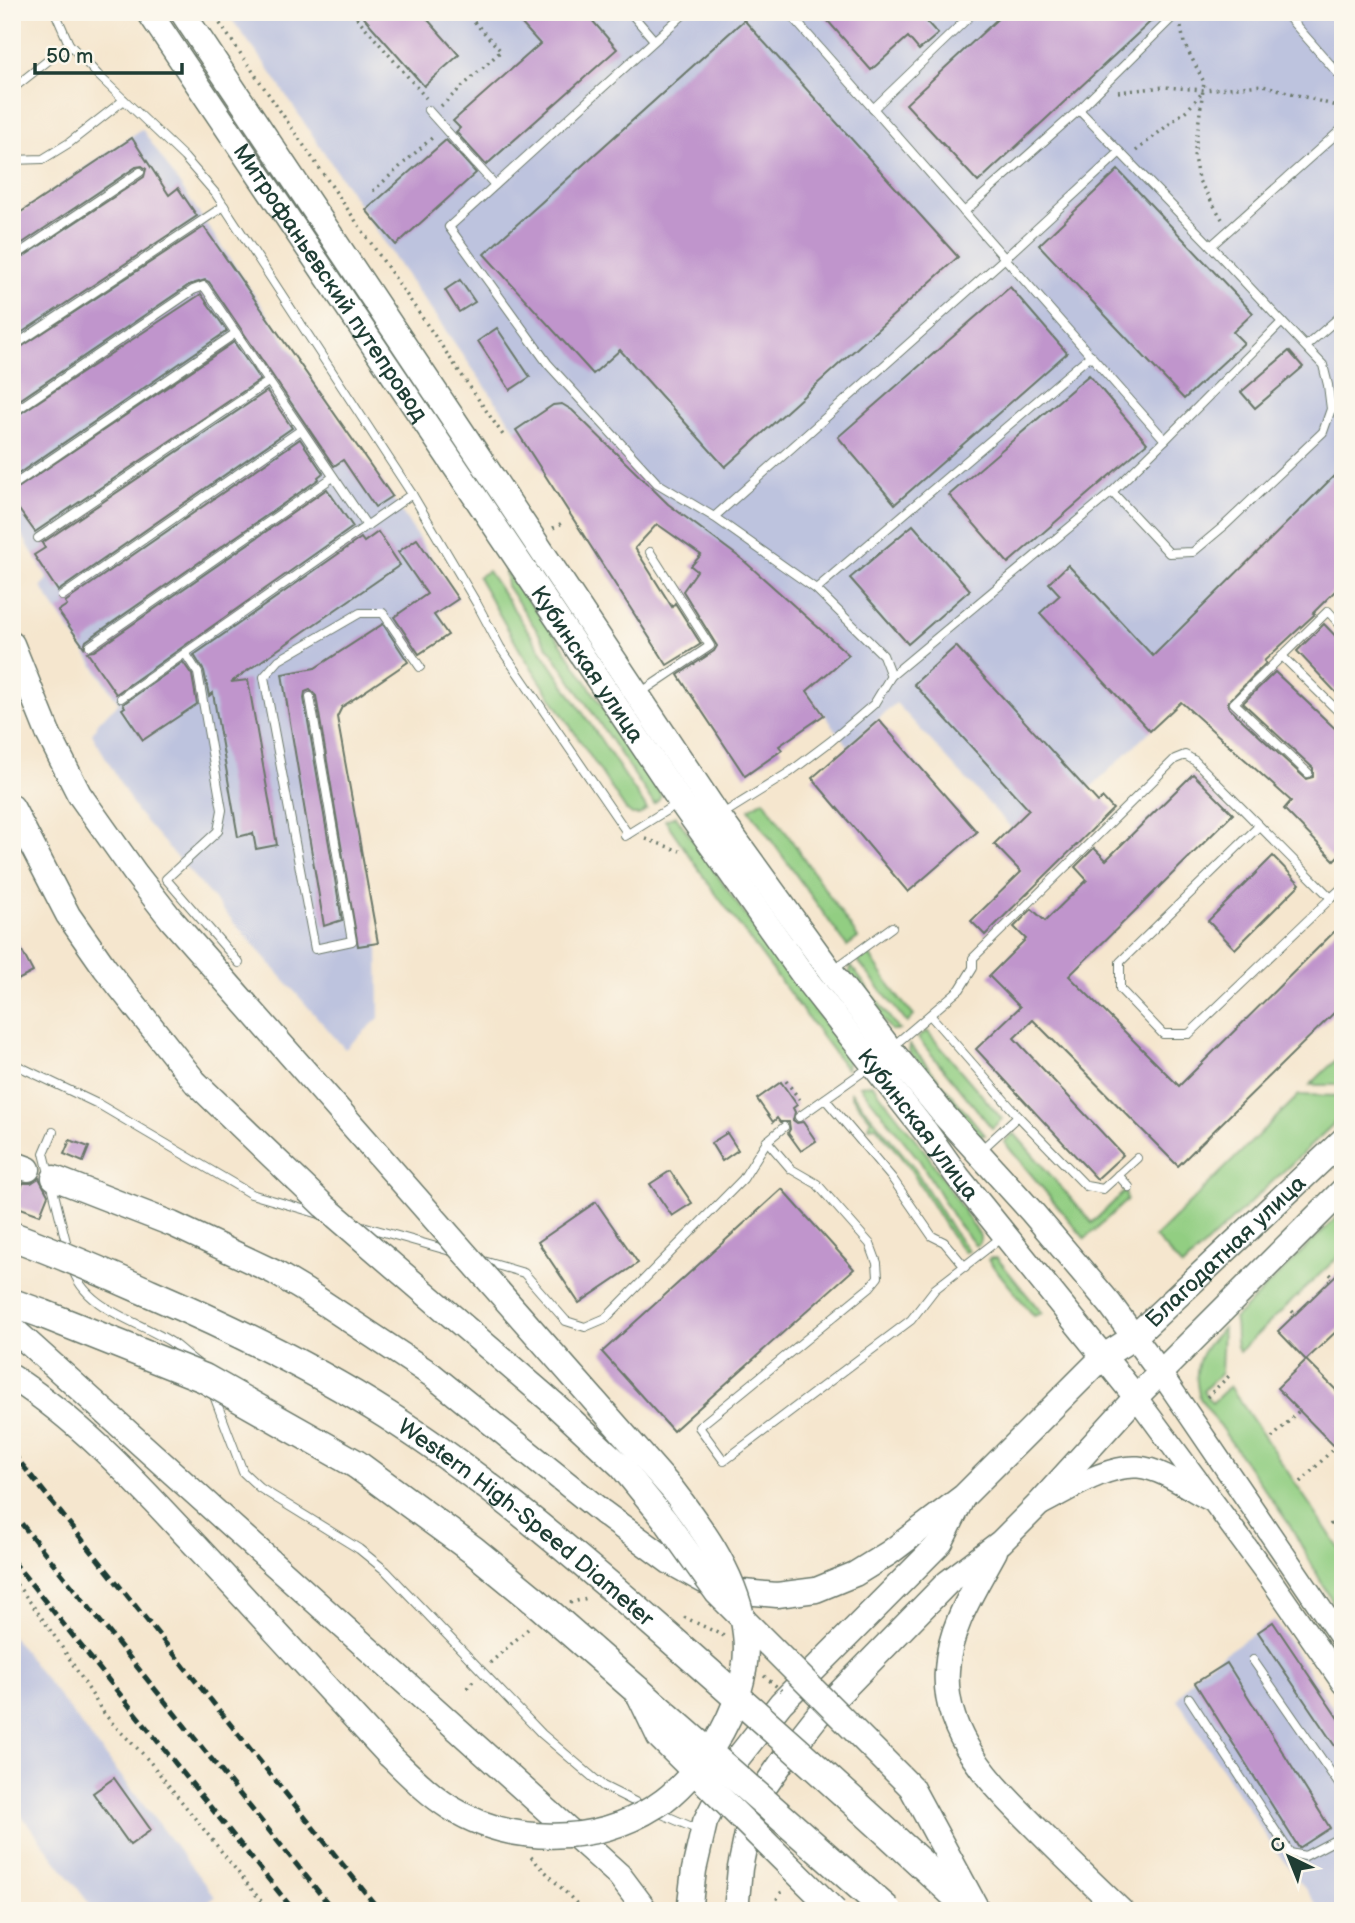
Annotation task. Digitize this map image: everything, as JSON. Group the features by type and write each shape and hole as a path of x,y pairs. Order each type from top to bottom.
{"highway":[{"name":"Western High-Speed Diameter","path":"12,1236 224,1325 310,1370 388,1416 512,1506 624,1598 821,1770 972,1911"},
{"path":"12,1303 204,1378 356,1464 473,1550 888,1911"}],"main road":[{"name":"Митрофаньевский путепровод","path":"149,12 530,538"},
{"name":"Митрофаньевский путепровод","path":"182,12 530,538"},
{"name":"Кубинская улица","path":"530,538 719,817 831,972 882,1057 1004,1235 1136,1397 1343,1684"},
{"name":"Кубинская улица","path":"530,538 680,801 808,982 977,1153 1032,1212 1110,1304 1160,1372 1343,1641"},
{"path":"12,644 48,733 79,794 135,873 171,919 598,1403 693,1517 727,1572 746,1636 743,1677 728,1723 702,1763 658,1805 615,1826 552,1837 506,1830 479,1822 450,1807 414,1778 352,1716 270,1623 149,1496 65,1415 12,1377"},
{"path":"12,807 68,915 105,968 195,1082 324,1206 554,1403 621,1466 679,1538 717,1593 911,1787 978,1911"},
{"name":"Благодатная улица","path":"964,1496 1104,1356 1134,1337 1343,1140"},
{"path":"54,1178 172,1224 274,1272 432,1375 602,1512 670,1562 704,1581 743,1592 777,1595 816,1590 855,1574 889,1553 964,1496"},
{"name":"Благодатная улица","path":"1001,1542 1160,1372 1343,1190"},
{"path":"12,1328 619,1875 646,1911"},
{"path":"1037,1506 1101,1475 1139,1467 1157,1472 1213,1501"},
{"path":"689,1911 694,1870 705,1822 737,1759 781,1703 941,1542 964,1496"},
{"path":"736,1911 740,1868 749,1825 764,1788 789,1752 850,1680 947,1583 1001,1542"},
{"path":"1001,1542 968,1599 955,1633 947,1667 947,1693 952,1713 963,1739 991,1784 1121,1911"},
{"path":"637,1690 659,1737 835,1911"}],"lane":[{"path":"55,12 69,44 184,158 223,206 412,494 500,647 626,835 680,801"},
{"path":"630,12 654,40"},
{"path":"686,12 449,228 548,364 657,483 714,517 816,589 884,655 891,676"},
{"path":"788,12 1165,440"},
{"path":"873,109 974,12"},
{"path":"1284,12 1343,79"},
{"path":"964,212 1179,16"},
{"path":"12,89 69,44"},
{"path":"12,160 43,159 69,143 124,100"},
{"path":"1079,110 1323,365 1331,410 1324,432 1193,552 1169,553 1112,492"},
{"path":"432,111 495,185"},
{"path":"1211,246 1343,128"},
{"path":"714,517 1120,152"},
{"path":"12,258 140,172"},
{"path":"12,348 223,206"},
{"path":"12,413 193,290 204,286 367,526"},
{"path":"1306,346 1343,314"},
{"path":"719,817 790,772 874,704 891,676 1112,492 1282,322"},
{"path":"12,486 236,333"},
{"path":"816,589 1090,355"},
{"path":"38,538 268,382"},
{"path":"1331,410 1343,406"},
{"path":"62,596 301,430"},
{"path":"90,646 333,477"},
{"path":"121,698 412,494"},
{"path":"638,695 710,646 650,552"},
{"path":"1308,773 1234,703 1328,611 1343,628"},
{"path":"310,698 352,941 315,949 264,677 279,660 360,613 383,613 420,667"},
{"path":"186,653 198,673 222,810 218,831 166,879 239,963"},
{"path":"1282,656 1343,716"},
{"path":"799,1117 882,1057 930,1015 968,978 973,968 973,958 1175,759 1185,755 1195,761 1331,898"},
{"path":"1259,826 1120,962 1120,989 1163,1034 1189,1034 1343,887"},
{"path":"831,972 892,927"},
{"path":"930,1015 1018,1116 1086,1186 1103,1189 1137,1158"},
{"path":"12,1063 100,1105 251,1194 524,1273 566,1321 585,1326 606,1318 743,1179 767,1141 784,1127"},
{"path":"825,1099 892,1178 932,1236 944,1242 965,1267"},
{"path":"977,1153 1018,1116"},
{"path":"53,1132 44,1153 74,1274 94,1300 170,1342 200,1365 243,1472 260,1489 359,1549 386,1571 542,1734 603,1786 703,1831"},
{"path":"767,1141 791,1169 817,1184 870,1244 877,1263 878,1276 870,1287 699,1427 724,1461 911,1320 935,1289 1004,1235"},
{"path":"1118,1175 1129,1187"},
{"path":"1253,1660 1343,1790"},
{"path":"1189,1698 1290,1853 1305,1856 1343,1836"}],"path":[{"path":"212,12 505,438"},
{"path":"352,12 432,111 501,51 466,12"},
{"path":"1179,16 1184,43 1200,71 1204,90 1194,158 1198,180 1229,230"},
{"path":"1115,92 1164,87 1204,90 1263,85 1343,108"},
{"path":"1127,159 1189,108 1204,90"},
{"path":"373,191 444,128"},
{"path":"530,538 564,522"},
{"path":"646,838 680,851"},
{"path":"1207,1397 1230,1375"},
{"path":"1272,1438 1299,1411"},
{"path":"1301,1482 1335,1447"},
{"path":"1330,1525 1343,1512"},
{"path":"12,1579 50,1627 116,1727 146,1757 269,1911"},
{"path":"685,1618 730,1639"}],"shaded area":[{"path":"226,12 1343,12 1343,548 1087,791 1026,844 896,703 848,746 807,691 848,655 743,561 668,504 572,410 563,404 553,405 516,430 400,266 263,61"},
{"path":"142,129 458,599 439,612 448,635 342,707 337,717 378,943 379,1018 345,1049 137,812 92,734 99,721 119,703 41,587 48,579 12,518 12,218"},
{"path":"1274,1620 1343,1723 1343,1911 1322,1911 1273,1847 1177,1699 1197,1672"},
{"path":"12,1636 215,1897 197,1911 95,1911 12,1803"}],"green space":[{"path":"488,571 647,809 639,815 632,815 626,810 521,652 478,577"},
{"path":"505,571 558,639 661,795 654,804 507,586"},
{"path":"764,800 858,938 847,946 749,809"},
{"path":"676,816 764,942 849,1056 846,1069 713,890 665,820"},
{"path":"868,953 914,1016 907,1023 858,961"},
{"path":"851,966 899,1030 891,1030 849,976"},
{"path":"927,1031 1002,1119 992,1128 918,1038"},
{"path":"910,1045 985,1135 978,1136 909,1052"},
{"path":"1343,1053 1343,1085 1310,1085"},
{"path":"872,1084 927,1154 980,1236 980,1243 976,1246 957,1223 920,1161 860,1086"},
{"path":"851,1092 913,1166 953,1231 969,1251 964,1252 950,1234 909,1167 876,1126 869,1127 871,1120 851,1096"},
{"path":"1299,1095 1343,1096 1343,1115 1182,1267 1155,1237"},
{"path":"1014,1133 1092,1223 1125,1191 1127,1200 1085,1239 1004,1142"},
{"path":"1343,1211 1343,1252 1239,1352 1234,1319"},
{"path":"997,1258 1042,1313 1034,1316 988,1260"},
{"path":"1223,1328 1221,1373 1203,1391 1212,1403 1230,1386 1343,1554 1343,1621 1291,1527 1200,1398 1197,1368 1203,1351"}],"building":[{"path":"359,12 421,12 459,55 424,86"},
{"path":"511,12 585,12 617,49 486,165 456,132 460,128 453,121 540,44"},
{"path":"820,12 936,12 926,21 938,34 919,50 908,37 871,70"},
{"path":"1005,12 1161,12 978,182 906,104"},
{"path":"744,20 958,257 725,467 620,350 593,374 484,254"},
{"path":"132,138 169,195 178,188 197,216 12,339 12,264 144,177 146,169 142,166 136,167 12,250 12,218"},
{"path":"446,140 476,173 396,245 366,210"},
{"path":"1118,170 1253,313 1233,332 1244,343 1184,399 1039,245"},
{"path":"204,227 392,496 375,507 343,460 334,466 209,282 205,280 189,285 12,405 12,353"},
{"path":"460,280 475,302 459,312 445,290"},
{"path":"1010,287 1067,353 895,504 838,437"},
{"path":"201,294 227,331 12,478 12,419"},
{"path":"497,328 530,377 510,390 478,341"},
{"path":"234,342 260,380 35,532 12,500 12,492"},
{"path":"1289,351 1303,367 1255,408 1241,392"},
{"path":"1089,375 1147,443 1008,563 949,495"},
{"path":"267,391 292,428 58,591 34,555 45,548 42,543"},
{"path":"562,404 572,410 668,504 743,560 849,655 807,691 824,715 779,746 782,750 745,776 678,675 714,651 717,646 683,591 697,571 691,566 701,555 657,524 635,548 672,607 675,603 701,644 667,665 516,430 553,405"},
{"path":"300,439 323,473 319,479 86,641 84,647 58,611 67,605 65,602"},
{"path":"1343,467 1343,583 1313,613 1315,614 1264,661 1266,663 1228,702 1229,708 1306,779 1313,777 1313,768 1243,703 1275,672 1343,736 1343,851 1334,860 1284,809 1291,801 1181,702 1150,731 1040,613 1060,595 1049,583 1068,565 1153,656"},
{"path":"327,489 353,527 116,694 87,652 94,651"},
{"path":"913,525 970,590 908,644 850,578"},
{"path":"378,532 400,565 231,682 248,680 277,845 256,849 253,833 238,837 213,693 209,696 204,671 194,655 361,538 364,542"},
{"path":"417,539 458,599 434,615 448,635 419,654 394,617 427,594 398,552"},
{"path":"383,624 408,662 342,707 337,717 378,943 358,946 316,696 310,690 305,692 304,698 342,920 324,926 282,674 315,668"},
{"path":"1324,624 1343,644 1343,700 1297,651"},
{"path":"956,646 1098,802 1103,798 1113,809 985,935 971,921 1021,872 994,844 1029,810 914,684"},
{"path":"183,662 192,675 197,704 143,740 122,709 125,707 123,704"},
{"path":"879,720 977,832 908,892 812,778"},
{"path":"1193,774 1233,814 1069,976 1179,1086 1343,923 1343,1004 1178,1166 1033,1020 1014,1038 1123,1155 1097,1179 976,1049 1020,1007 989,976 1026,939 1014,927 1032,909 1045,921 1087,880 1075,867 1094,848 1106,860"},
{"path":"1273,856 1300,884 1235,949 1208,921"},
{"path":"12,932 33,972 12,983"},
{"path":"781,1082 797,1105 793,1108 793,1120 797,1123 803,1122 816,1141 801,1151 788,1133 789,1122 780,1122 777,1118 773,1122 757,1099"},
{"path":"727,1133 738,1150 722,1161 711,1143"},
{"path":"70,1140 89,1147 83,1162 64,1154"},
{"path":"670,1171 692,1203 672,1216 650,1184"},
{"path":"39,1178 48,1195 40,1215 15,1206 23,1183 31,1183"},
{"path":"782,1189 854,1269 673,1431 602,1352"},
{"path":"596,1202 638,1263 579,1303 538,1242"},
{"path":"1343,1268 1343,1325 1306,1360 1278,1331"},
{"path":"1306,1360 1343,1397 1343,1455 1277,1388"},
{"path":"1273,1622 1343,1726 1343,1758 1258,1632"},
{"path":"1227,1663 1330,1828 1299,1848 1195,1683"},
{"path":"114,1778 151,1830 130,1845 93,1793"}],"railway":[{"path":"12,1452 380,1911"},
{"path":"12,1512 334,1911"},
{"path":"12,1560 294,1911"}]}
